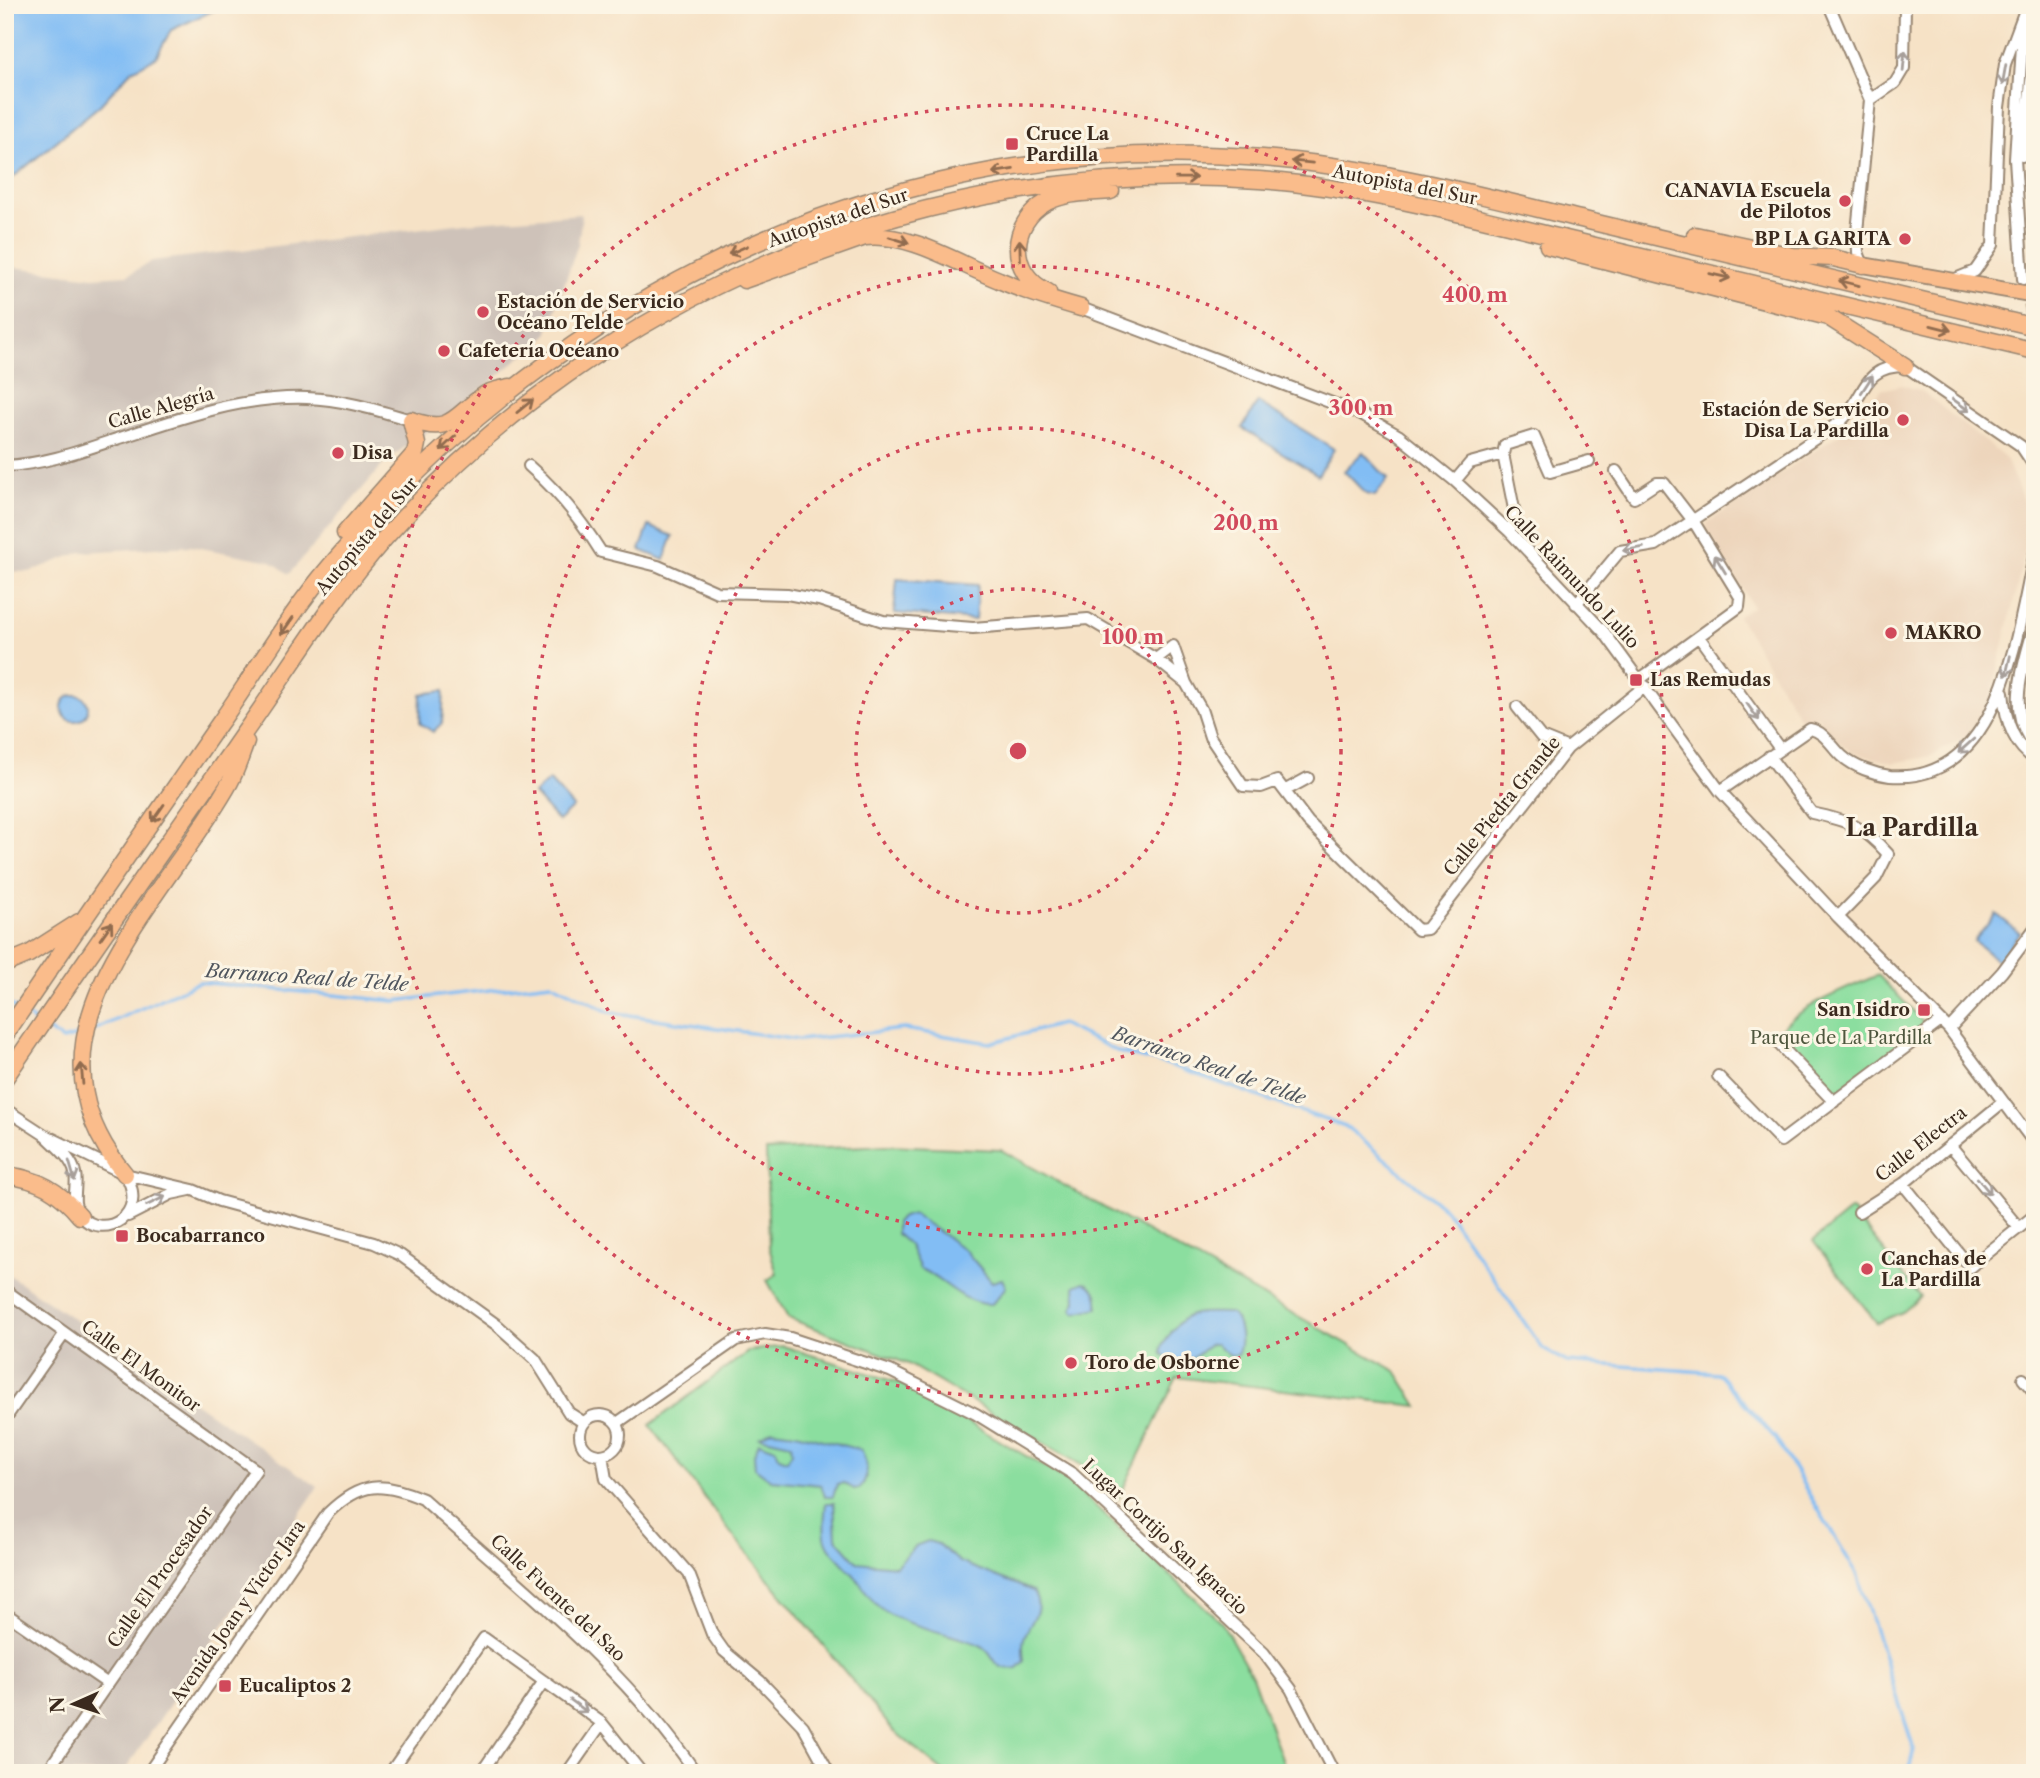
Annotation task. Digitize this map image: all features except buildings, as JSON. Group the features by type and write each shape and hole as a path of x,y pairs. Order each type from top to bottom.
{"highway":[{"name":"Autopista del Sur","path":"5,1035 326,570 417,472 514,386 594,328 709,263 812,220 903,191 1056,162 1150,155 1262,158 1337,166 1418,180 2035,327"},
{"name":"Autopista del Sur","path":"5,1078 340,594 384,539 489,435 601,350 717,284 841,233 909,212 1058,184 1150,179 1261,180 1415,204 2035,351"},
{"path":"1081,308 1037,287 1024,275 1018,254 1020,233 1029,214 1049,201 1070,195 1120,191 1150,179"},
{"path":"1418,180 1550,201 1793,256 1833,258 1863,265"},
{"path":"1415,204 1539,244 1828,317 1905,366"},
{"path":"717,284 757,278 865,237 881,235 905,240 1013,286 1081,308"},
{"path":"411,420 430,427 446,425 486,393 514,386"},
{"path":"326,570 345,533 415,453 417,444 411,420"},
{"path":"125,1174 100,1139 88,1112 81,1053 83,1033 94,1002 151,897 231,781 257,715"},
{"path":"5,964 29,954 85,918"},
{"path":"5,1175 30,1178 49,1186 80,1216"}],"main road":[{"path":"1863,265 2035,295"}],"street":[{"path":"1829,5 1870,100 1857,232 1857,252 1863,265"},
{"path":"1870,100 1895,83 1904,68 1905,5"},
{"path":"2023,279 2016,112 2025,8"},
{"path":"1949,282 1975,271 1993,245 1999,107 2006,64 2025,8"},
{"path":"2019,215 2022,155 2035,50"},
{"path":"1833,258 1847,254 1857,232"},
{"name":"Calle Raimundo Lulio","path":"1081,308 1361,414 1398,435 1455,481 1509,531 1604,632 1643,682 1720,792 1945,1025 2035,1144"},
{"path":"1576,604 1620,551 1656,545 1840,422 1852,411 1871,375 1890,366 1905,366 2021,446 2035,467"},
{"name":"Calle Alegría","path":"5,466 37,464 209,409 271,399 307,398 357,404 411,420"},
{"path":"1509,531 1516,519 1503,454 1505,444 1534,436 1550,472 1589,461"},
{"path":"1455,481 1470,463 1503,454"},
{"path":"528,466 547,482 584,525 601,552 658,566 717,592 787,594 818,600 883,621 973,628 1088,619 1156,659 1186,683"},
{"path":"1616,471 1634,498 1657,483 1664,484 1694,522"},
{"name":"Calle Piedra Grande","path":"1286,790 1308,821 1326,840 1418,930 1427,929 1568,748 1643,682 1741,603 1740,597 1694,522"},
{"path":"1720,792 1810,729 1817,730 1844,758 1866,770 1890,776 1917,775 1937,767 1973,741 1989,719 2003,690 2035,552"},
{"path":"2035,623 2018,695 2020,718 2035,746"},
{"path":"1699,637 1780,749"},
{"path":"1156,659 1173,646 1186,683 1201,709 1210,737 1243,786 1261,787 1277,781 1286,790 1308,778"},
{"path":"2003,690 2008,723 2023,749 2035,759"},
{"path":"1517,708 1541,737 1568,748"},
{"path":"1769,756 1812,813 1842,820 1870,833 1888,854 1876,877 1838,917"},
{"path":"1718,1076 1781,1141 1945,1025 2002,972 2035,928"},
{"path":"1774,1039 1834,1102"},
{"name":"Calle Electra","path":"1859,1212 1903,1184 2003,1102"},
{"path":"5,1109 45,1135 125,1174 193,1190 219,1201 374,1243 400,1255 507,1334 535,1359 569,1413 583,1422"},
{"path":"45,1135 64,1154 75,1173 75,1203 80,1216 94,1224 109,1225 171,1194 193,1190"},
{"path":"1950,1145 2019,1228"},
{"path":"122,1220 132,1209 133,1197 132,1185 125,1174"},
{"path":"1903,1184 1970,1267 2035,1215"},
{"name":"Calle El Monitor","path":"5,1290 256,1470"},
{"path":"5,1419 65,1333"},
{"name":"Lugar Cortijo San Ignacio","path":"617,1423 736,1339 765,1334 790,1338 890,1371 976,1414 1073,1474 1264,1653 1290,1689 1334,1773"},
{"path":"2023,1379 2035,1393"},
{"path":"596,1414 604,1415 617,1423 620,1440 610,1453 596,1455 584,1448 579,1435 583,1422 596,1414"},
{"path":"603,1455 606,1479 690,1574 712,1634 724,1651 803,1726 829,1773"},
{"name":"Calle El Procesador","path":"46,1773 256,1470"},
{"name":"Avenida Joan y Victor Jara","path":"149,1773 328,1513 345,1496 370,1486"},
{"name":"Calle Fuente del Sao","path":"370,1486 396,1488 423,1499 594,1653 641,1701 696,1773"},
{"path":"5,1613 108,1684"},
{"path":"390,1773 484,1638 602,1723 642,1773"},
{"path":"481,1773 544,1681"},
{"path":"568,1773 602,1723"}],"shaded area":[{"path":"582,214 578,244 547,335 448,417 388,459 289,574 271,561 190,546 81,552 29,572 5,571 5,266 93,277 128,275 152,261 465,223"},
{"path":"1902,385 1922,391 2006,459 2026,507 2025,552 1990,703 1967,736 1931,756 1893,763 1853,753 1835,740 1817,716 1804,725 1738,616 1753,607 1707,529 1707,523 1847,429 1881,390"},
{"path":"5,1272 318,1487 123,1773 5,1773"}],"green space":[{"name":"Parque de La Pardilla","path":"1878,975 1922,1020 1921,1029 1842,1089 1831,1089 1777,1034 1809,1007"},
{"path":"888,1145 1001,1150 1396,1371 1418,1406 1177,1377 1118,1499 1083,1466 908,1364 788,1318 767,1280 777,1274 769,1247 766,1151"},
{"name":"Canchas de La Pardilla","path":"1851,1210 1921,1297 1903,1312 1877,1323 1813,1241"},
{"path":"783,1346 905,1385 1067,1480 1222,1623 1252,1676 1287,1773 945,1773 893,1730 734,1537 650,1425 749,1351"}],"water":[{"path":"5,5 225,5 171,30 156,57 131,71 100,105 5,184"},
{"path":"1258,402 1334,449 1318,475 1242,428"},
{"path":"1363,452 1388,479 1375,496 1366,494 1344,471"},
{"path":"649,526 673,536 664,560 640,550"},
{"path":"897,579 978,585 975,620 894,613"},
{"path":"444,691 442,723 433,732 420,723 421,694"},
{"path":"75,695 84,699 88,708 84,717 75,721 66,717 62,708 66,699"},
{"path":"549,780 573,807 558,821 534,794"},
{"path":"1996,914 2020,933 1998,961 1974,941"},
{"path":"913,1214 965,1250 992,1282 1002,1279 1006,1287 992,1304 972,1301 920,1269 909,1245 896,1233 896,1222"},
{"path":"1084,1282 1096,1292 1098,1308 1075,1313 1072,1309 1076,1301 1075,1286"},
{"path":"1200,1313 1230,1313 1237,1321 1240,1332 1237,1355 1230,1355 1216,1344 1211,1344 1193,1358 1176,1362 1162,1354 1163,1345 1173,1329 1186,1317"},
{"path":"772,1430 796,1433 861,1450 867,1469 860,1488 854,1489 844,1483 837,1484 833,1497 825,1497 821,1485 771,1480 755,1468 754,1454 759,1443 776,1449 779,1457 787,1460 792,1452 791,1444 760,1437"},
{"path":"826,1503 834,1503 836,1538 857,1562 896,1566 915,1546 928,1541 938,1544 960,1562 1033,1591 1038,1604 1036,1615 1024,1638 1024,1661 1017,1668 1002,1667 986,1648 980,1645 912,1624 879,1607 827,1543 824,1528"}],"waterway":[{"name":"Barranco Real de Telde","path":"92,1031 199,982 395,1001 551,983 609,1012 798,1040 904,1029 990,1043 1061,1024 1121,1053 1167,1064 1348,1128 1445,1209 1543,1349 1567,1362 1718,1373 1776,1439 1857,1574 1914,1749 1908,1773"},
{"name":"Barranco Real de Telde","path":"5,1001 18,1010"},
{"name":"Barranco Real de Telde","path":"24,1014 38,1024"},
{"name":"Barranco Real de Telde","path":"45,1028 62,1040 81,1035"}],"tunnel":[{"path":"2025,289 2035,338"}],"place":[{"name":"Cruce La Pardilla","path":"1012,144"},
{"name":"CANAVIA Escuela de Pilotos","path":"1845,201"},
{"name":"BP LA GARITA","path":"1905,239"},
{"name":"Estación de Servicio Océano Telde","path":"483,312"},
{"name":"Cafetería Océano","path":"444,351"},
{"name":"Estación de Servicio Disa La Pardilla","path":"1903,420"},
{"name":"Disa","path":"338,453"},
{"name":"MAKRO","path":"1891,633"},
{"name":"Las Remudas","path":"1636,680"},
{"name":"San Isidro","path":"1924,1010"},
{"name":"Bocabarranco","path":"122,1236"},
{"name":"Canchas de La Pardilla","path":"1867,1269"},
{"name":"Toro de Osborne","path":"1071,1363"},
{"name":"Eucaliptos 2","path":"225,1686"}],"district":[{"name":"La Pardilla","path":"1912,828"}]}
